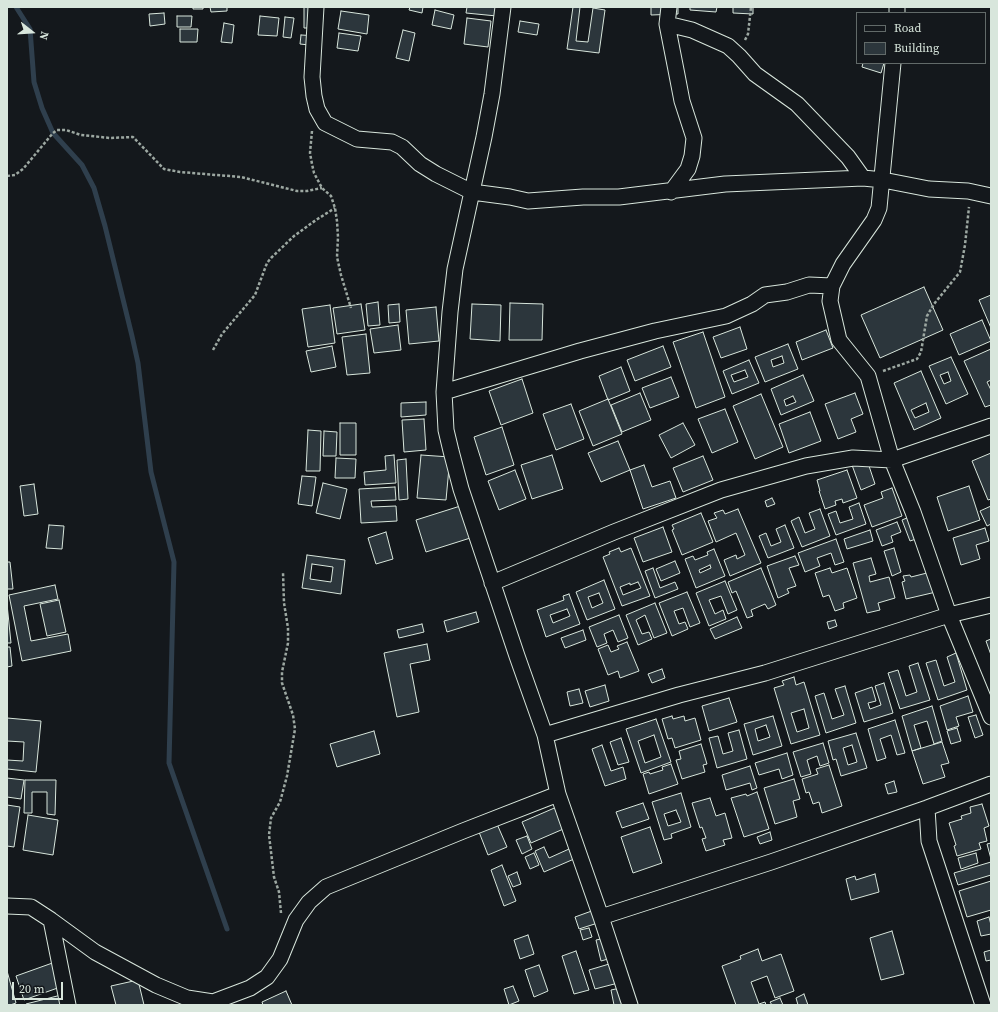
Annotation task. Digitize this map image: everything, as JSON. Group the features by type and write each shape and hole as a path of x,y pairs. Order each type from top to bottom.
{"street":[{"path":"316,7 312,77 317,109 325,123 357,139 392,142 402,148 420,164 436,174 472,192 528,201 583,197 619,197 671,192 725,184 863,178 883,180 929,190 968,191 991,196"},
{"path":"503,7 492,94 455,270 450,312 444,392 446,430 450,451 461,489 545,736 558,794 630,1005"},
{"path":"669,7 667,24 682,101 694,138 692,156 688,169 671,192"},
{"path":"667,24 692,30 728,46 755,74 797,104 848,157 863,178"},
{"path":"893,64 883,180 879,208 874,220 843,264 832,286 830,301 839,340 868,376 892,460 913,512 949,615 991,718"},
{"path":"444,392 580,351 654,331 726,316 752,304 765,295 786,292 809,285 832,286"},
{"path":"492,583 614,532 721,490 806,466 853,458 892,460 991,426"},
{"path":"545,736 679,695 766,673 949,615 991,605"},
{"path":"601,917 771,862 927,808 991,784"},
{"path":"7,906 31,907 95,952 156,985 188,998 213,1002 250,988 267,977 280,959 296,920 309,902 326,888 463,831 558,794"},
{"path":"927,808 929,841 983,1005"},
{"path":"51,920 68,1005"}],"path":[{"path":"739,56 748,34 751,7"},
{"path":"312,125 310,153 314,173 322,188 331,196 337,221 337,257 351,308"},
{"path":"7,176 15,175 23,169 53,133 58,130 66,130 81,135 110,138 133,137 164,169 180,172 241,177 297,191 322,188"},
{"path":"868,376 916,359 921,352 927,316 934,304 960,272 969,209 968,191"},
{"path":"213,350 222,334 255,294 267,263 271,258 294,236 334,208"},
{"path":"281,918 269,834 272,818 280,802 287,776 295,729 293,716 282,683 282,672 288,643 288,628 284,603 282,572"}],"building":[{"path":"193,7 203,7 203,9 193,9"},
{"path":"210,7 227,7 227,11 211,12"},
{"path":"304,7 316,7 316,28 304,28"},
{"path":"410,7 423,7 422,13 409,10"},
{"path":"467,7 508,7 507,17 466,13"},
{"path":"573,7 580,7 576,41 588,42 593,8 605,10 599,53 567,49"},
{"path":"651,7 678,7 678,14 651,15"},
{"path":"690,7 717,7 716,12 690,10"},
{"path":"733,7 753,7 753,14 733,13"},
{"path":"435,10 454,15 451,29 432,25"},
{"path":"341,11 369,15 367,34 338,29"},
{"path":"164,13 165,24 150,26 149,14"},
{"path":"177,16 192,16 191,27 177,27"},
{"path":"260,16 279,18 277,36 258,35"},
{"path":"285,17 294,18 291,38 283,37"},
{"path":"467,18 491,21 488,47 464,44"},
{"path":"520,21 539,24 537,35 518,32"},
{"path":"224,23 234,25 232,43 221,42"},
{"path":"180,29 198,29 197,42 180,42"},
{"path":"403,30 415,33 409,61 396,58"},
{"path":"339,33 361,36 358,51 337,48"},
{"path":"301,35 319,36 318,46 300,44"},
{"path":"863,64 884,64 881,73 862,67"},
{"path":"924,287 943,330 880,358 861,315"},
{"path":"991,295 991,328 979,300"},
{"path":"378,302 380,325 368,326 366,304"},
{"path":"510,303 543,304 542,340 509,340"},
{"path":"361,304 365,330 337,334 333,308"},
{"path":"399,304 400,322 389,323 388,305"},
{"path":"472,304 501,305 500,341 470,339"},
{"path":"330,305 335,343 308,347 302,309"},
{"path":"436,307 439,341 409,344 406,310"},
{"path":"982,320 991,341 959,355 950,334"},
{"path":"398,325 401,350 374,353 370,329"},
{"path":"740,327 747,349 721,358 713,337"},
{"path":"826,330 833,348 802,360 796,342"},
{"path":"703,332 725,397 696,408 673,342"},
{"path":"366,334 370,373 347,375 342,337"},
{"path":"788,344 798,369 765,382 755,357","holes":["782,356 784,363 773,367 771,360"]},
{"path":"332,346 336,367 311,372 306,351"},
{"path":"663,346 671,367 635,381 627,360"},
{"path":"991,349 991,380 987,382 991,390 991,405 985,407 964,361"},
{"path":"951,357 968,394 946,404 929,366","holes":["948,372 951,381 944,384 940,375"]},
{"path":"749,360 759,383 732,394 723,371","holes":["745,370 748,377 734,382 731,375"]},
{"path":"621,367 630,391 608,400 599,376"},
{"path":"921,371 941,418 914,430 894,383","holes":["926,403 929,412 915,418 911,410"]},
{"path":"803,375 814,401 781,415 771,389","holes":["793,396 796,402 786,406 784,400"]},
{"path":"671,377 679,397 650,408 642,388"},
{"path":"522,379 533,413 501,425 489,391"},
{"path":"640,393 651,420 622,432 611,405"},
{"path":"855,393 863,414 851,419 856,432 838,439 825,404"},
{"path":"761,394 783,447 755,459 733,406"},
{"path":"608,399 622,434 593,446 579,411"},
{"path":"426,402 426,415 401,417 401,403"},
{"path":"571,404 584,439 556,450 543,414"},
{"path":"725,409 738,442 712,453 698,419"},
{"path":"810,412 821,441 789,453 779,424"},
{"path":"424,419 426,450 404,452 402,420"},
{"path":"340,423 356,423 356,455 340,455"},
{"path":"683,423 695,445 671,458 659,435"},
{"path":"502,427 514,465 486,475 474,437"},
{"path":"308,430 321,431 320,471 306,471"},
{"path":"324,431 337,432 336,456 323,456"},
{"path":"618,441 630,470 601,482 588,453"},
{"path":"991,453 991,499 988,500 972,461"},
{"path":"394,455 396,483 365,485 364,472 386,470 385,456"},
{"path":"421,455 450,457 446,500 417,498"},
{"path":"552,455 563,489 532,499 521,465"},
{"path":"703,456 713,480 683,492 673,468"},
{"path":"336,458 356,459 355,478 335,478"},
{"path":"406,459 408,499 399,500 397,460"},
{"path":"867,460 875,484 861,490 852,465"},
{"path":"644,465 652,487 670,481 676,498 643,509 630,470"},
{"path":"515,470 526,499 499,510 488,481"},
{"path":"847,470 857,498 843,503 842,499 835,501 836,505 825,509 817,480"},
{"path":"302,476 316,477 312,506 298,504"},
{"path":"323,483 347,489 340,519 316,513"},
{"path":"34,484 38,514 24,516 20,486"},
{"path":"969,486 980,520 948,531 937,497"},
{"path":"395,487 396,500 371,501 372,507 396,506 397,521 361,523 359,489"},
{"path":"892,488 902,516 872,527 864,505 883,498 881,492"},
{"path":"772,498 775,504 767,507 765,501"},
{"path":"473,502 483,534 426,552 416,520"},
{"path":"859,503 866,524 836,535 828,514 836,511 840,523 853,519 849,507"},
{"path":"991,506 991,524 987,526 980,511"},
{"path":"738,509 761,563 730,576 724,560 736,555 737,559 745,555 736,533 716,542 708,521 717,518 714,513 723,510 725,514"},
{"path":"820,509 830,536 802,547 791,521 799,517 805,533 815,529 809,513"},
{"path":"701,513 713,542 682,555 672,530 674,529 672,525"},
{"path":"914,515 919,538 910,541 902,520"},
{"path":"897,522 901,532 891,536 893,542 882,546 876,530"},
{"path":"49,525 64,526 62,549 46,548"},
{"path":"785,525 794,548 768,558 759,536 766,533 771,546 781,542 776,529"},
{"path":"663,527 672,552 643,562 634,538"},
{"path":"985,528 989,541 976,545 980,559 961,565 953,538"},
{"path":"870,530 873,541 847,549 844,539"},
{"path":"386,532 393,559 376,564 368,538"},
{"path":"836,539 844,562 835,565 831,553 817,558 820,566 805,572 798,553"},
{"path":"619,548 621,552 631,548 650,596 622,606 603,557 610,554 609,552","holes":["638,582 641,588 623,595 620,587"]},
{"path":"894,548 901,572 892,576 884,551"},
{"path":"714,549 725,576 696,588 685,559 693,556 695,560 708,555 707,552","holes":["710,565 711,568 700,573 699,570"]},
{"path":"307,555 345,560 341,594 302,588","holes":["312,564 333,567 331,582 310,579"]},
{"path":"795,556 799,565 789,568 796,586 787,589 789,593 778,598 767,566"},
{"path":"871,558 876,574 869,576 870,582 889,577 895,598 878,603 880,610 867,613 853,563"},
{"path":"675,561 680,573 661,581 656,569"},
{"path":"7,562 10,562 13,589 7,589"},
{"path":"653,568 660,588 675,582 678,589 655,598 645,571"},
{"path":"761,568 776,605 768,609 765,604 751,610 753,616 747,618 736,591 732,593 728,582"},
{"path":"830,568 832,573 847,568 857,598 843,603 844,608 835,611 829,595 823,597 815,573"},
{"path":"927,573 936,592 906,599 902,582 905,581 903,576 910,575 911,577"},
{"path":"604,580 615,609 587,620 576,592","holes":["599,593 603,603 592,608 588,597"]},
{"path":"725,581 737,610 728,614 721,596 709,600 715,614 723,610 726,619 709,626 696,593"},
{"path":"55,585 58,599 24,606 31,641 68,634 71,651 22,661 9,595"},
{"path":"687,592 700,623 690,627 683,608 674,611 679,624 685,622 688,629 672,636 659,603"},
{"path":"569,594 580,624 546,637 537,610 564,600 563,596","holes":["567,609 570,616 553,623 550,615"]},
{"path":"59,600 66,632 47,636 40,604"},
{"path":"655,603 667,633 654,638 645,615 636,620 642,634 649,632 652,639 638,645 626,615"},
{"path":"7,604 11,643 7,643"},
{"path":"476,612 479,622 447,632 444,621"},
{"path":"619,615 628,638 618,642 613,630 604,634 607,643 597,647 589,627"},
{"path":"737,617 742,628 715,639 710,629"},
{"path":"835,620 837,626 829,629 827,622"},
{"path":"422,624 424,632 399,638 397,630"},
{"path":"583,630 586,640 565,648 561,638"},
{"path":"991,639 991,655 986,641"},
{"path":"627,642 639,671 620,678 618,671 608,675 598,649 608,645 611,652 619,649 617,646"},
{"path":"427,644 430,660 410,664 419,712 397,717 384,653"},
{"path":"7,647 10,647 12,666 7,667"},
{"path":"956,653 967,690 938,700 926,663 936,660 944,686 955,682 947,657"},
{"path":"918,663 930,700 900,709 888,673 898,670 906,696 917,692 909,666"},
{"path":"662,669 665,678 652,683 648,674"},
{"path":"794,677 796,685 804,682 820,735 791,744 774,688 784,685 782,681","holes":["804,709 809,728 797,732 791,713"]},
{"path":"884,683 893,713 864,722 855,693 872,687 876,701 868,703 870,709 881,705 875,686"},
{"path":"605,685 609,701 590,707 585,691"},
{"path":"845,686 856,723 826,733 815,696 824,693 832,719 844,715 835,689"},
{"path":"579,689 583,703 570,706 567,692"},
{"path":"968,696 973,712 956,717 959,726 947,730 940,706"},
{"path":"729,698 737,722 709,731 702,706"},
{"path":"932,706 942,741 934,744 927,721 914,725 921,748 912,751 902,716"},
{"path":"976,715 983,735 975,738 968,717"},
{"path":"672,716 673,719 684,716 685,721 695,718 701,740 675,748 672,738 668,739 662,719"},
{"path":"773,716 782,746 753,755 744,724","holes":["766,725 770,737 758,741 755,729"]},
{"path":"7,718 41,721 36,772 7,769 7,760 23,761 24,742 7,741"},
{"path":"656,719 671,762 641,773 626,729","holes":["654,735 661,757 645,763 638,741"]},
{"path":"895,720 905,753 897,755 891,735 880,739 886,758 877,761 868,729"},
{"path":"957,728 961,741 951,744 947,731"},
{"path":"739,730 747,759 717,768 709,738 718,736 723,754 733,751 728,733"},
{"path":"374,731 380,754 337,767 330,744"},
{"path":"856,733 867,768 841,776 836,759 833,760 828,741","holes":["852,745 857,762 848,765 843,748"]},
{"path":"621,738 629,762 618,765 610,742"},
{"path":"942,742 949,763 941,765 945,777 923,784 912,751"},
{"path":"823,743 829,763 820,766 817,756 807,760 811,774 801,777 793,752"},
{"path":"701,744 707,764 703,765 705,772 682,779 676,760 681,759 679,751"},
{"path":"602,745 611,771 623,767 626,779 605,786 592,749"},
{"path":"787,753 793,775 782,779 779,769 759,775 755,763"},
{"path":"671,764 678,784 649,794 643,774 649,772 650,774 663,770 662,767"},
{"path":"829,765 842,806 822,813 819,802 813,804 809,792 806,793 802,779 818,774 816,769"},
{"path":"750,766 757,788 752,790 750,783 726,790 722,775"},
{"path":"7,778 24,780 21,799 7,797"},
{"path":"794,779 800,799 793,801 797,817 775,824 764,788"},
{"path":"25,780 56,780 55,815 47,814 47,792 32,792 32,813 24,813"},
{"path":"894,781 897,792 888,794 885,784"},
{"path":"757,792 769,829 744,837 731,798 746,794 747,796"},
{"path":"681,793 691,827 671,834 672,838 664,840 652,802","holes":["676,810 681,822 668,826 664,814"]},
{"path":"710,798 716,816 725,813 732,838 723,840 725,845 706,851 702,839 706,838 702,827 700,828 692,803"},
{"path":"643,803 649,819 622,828 616,812"},
{"path":"982,804 989,826 984,828 987,841 979,843 981,849 957,856 954,846 956,845 949,823 962,819 961,816 971,813 970,807"},
{"path":"7,805 20,807 14,847 7,846"},
{"path":"559,806 568,827 531,843 522,822"},
{"path":"28,815 58,820 53,855 23,850"},
{"path":"497,824 507,847 488,855 479,832"},
{"path":"650,827 662,863 633,873 621,837"},
{"path":"770,832 772,840 760,844 757,837"},
{"path":"527,836 532,849 522,854 516,840"},
{"path":"991,843 991,859 987,844"},
{"path":"544,847 549,858 569,849 574,859 544,872 535,851"},
{"path":"534,853 539,865 530,869 525,857"},
{"path":"976,853 978,863 961,869 958,858"},
{"path":"991,862 991,875 958,885 954,873"},
{"path":"502,865 516,901 504,906 491,870"},
{"path":"517,872 521,884 513,887 508,876"},
{"path":"875,874 879,892 851,900 846,879 855,876 856,880"},
{"path":"991,881 991,910 967,917 959,891"},
{"path":"600,908 604,921 579,929 575,917"},
{"path":"989,917 991,934 981,936 977,921"},
{"path":"589,928 592,937 583,940 580,930"},
{"path":"892,931 904,974 881,980 870,938"},
{"path":"528,935 534,954 520,959 514,940"},
{"path":"610,937 615,957 601,961 596,940"},
{"path":"758,949 762,961 781,954 794,991 775,998 767,976 751,982 759,1004 765,1002 766,1005 736,1005 722,966 741,959 740,956"},
{"path":"991,950 991,960 986,961 984,952"},
{"path":"576,951 589,990 574,994 562,956"},
{"path":"58,961 66,985 24,1000 16,976"},
{"path":"616,962 622,982 595,989 589,970"},
{"path":"539,965 548,991 534,997 525,970"},
{"path":"7,971 16,1003 10,1005 7,1005"},
{"path":"138,980 144,1005 116,1005 111,986"},
{"path":"513,986 519,1001 509,1005 504,989"},
{"path":"625,987 629,1005 614,1005 611,990"},
{"path":"286,991 292,1005 263,1005 262,1002"},
{"path":"65,994 68,1005 26,1004"},
{"path":"804,994 808,1005 798,1005 796,998"},
{"path":"780,998 783,1005 772,1005 770,1002"}],"waterway":[{"path":"16,7 30,29 34,82 42,108 53,133 82,165 94,188 105,226 132,336 138,363 151,472 174,562 169,763 227,929"}]}
